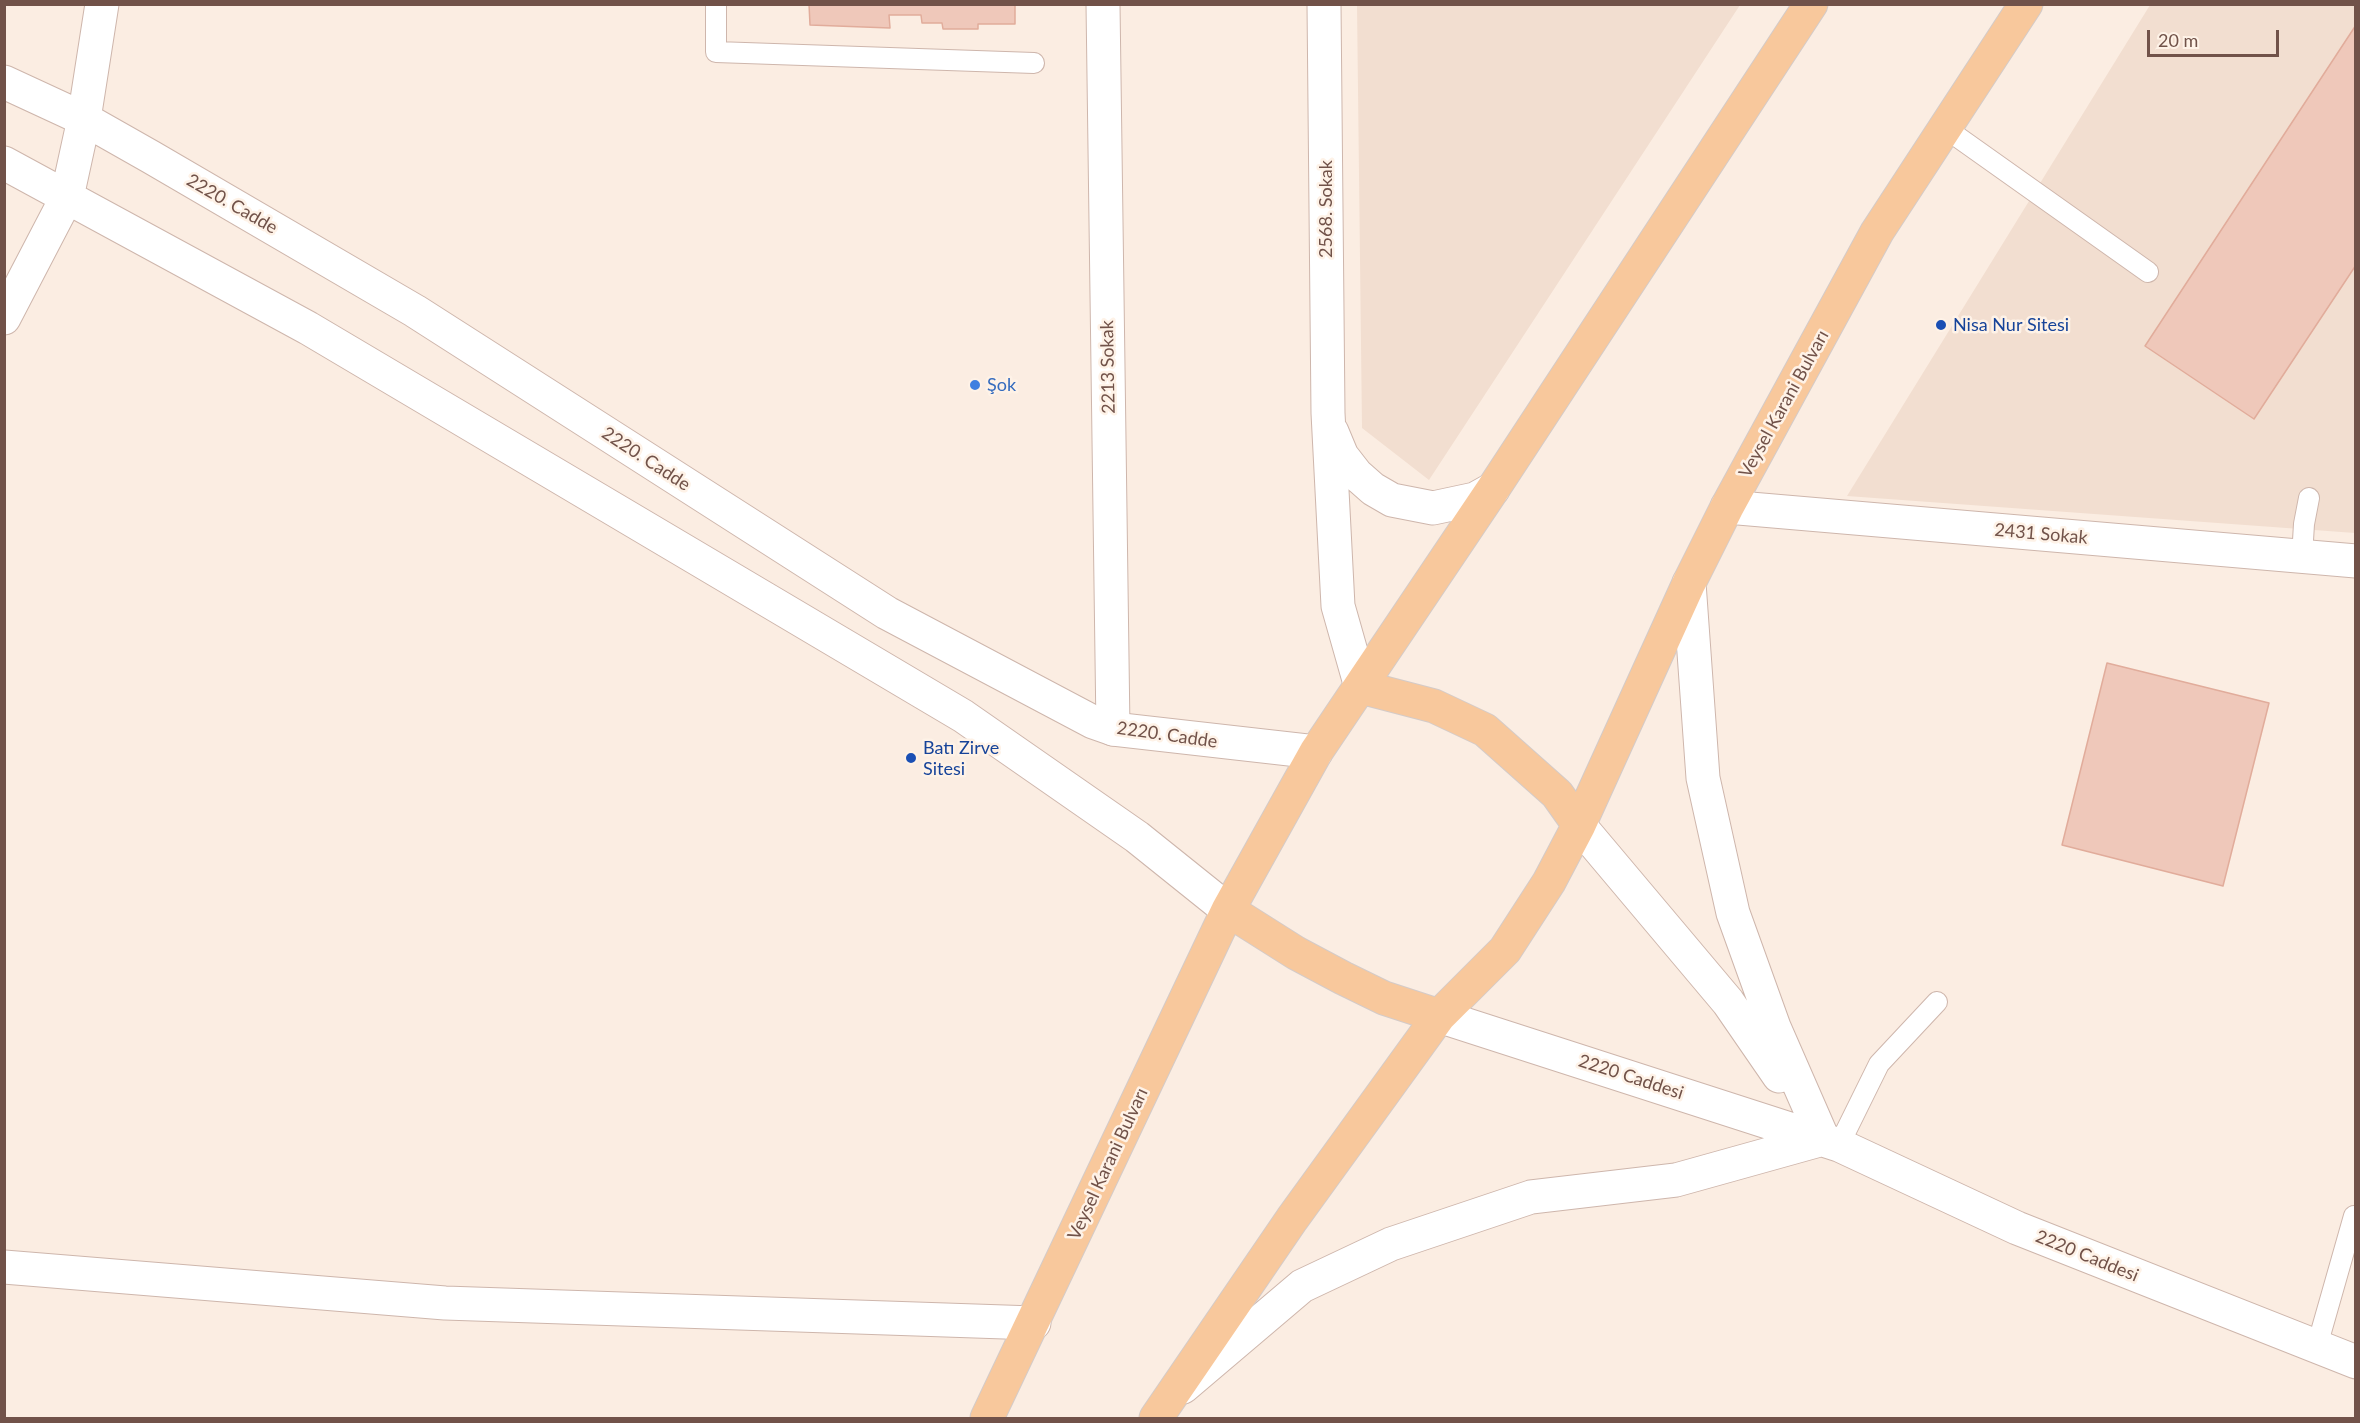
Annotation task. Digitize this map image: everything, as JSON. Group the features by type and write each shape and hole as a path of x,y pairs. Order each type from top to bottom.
{"main road":[{"name":"Veysel Karani Bulvarı","path":"987,1419 1228,910 1316,752 1493,489 1811,4"},
{"name":"Veysel Karani Bulvarı","path":"1164,1407 1292,1219 1439,1016 1504,950 1550,882 1579,825 1689,583 1727,507 1877,232 2026,4"},
{"path":"1361,687 1434,706 1485,730 1557,794 1579,825"},
{"path":"1228,910 1296,953 1343,978 1384,998 1439,1016"}],"street":[{"path":"4,318 67,197 84,119 102,4"},
{"name":"2213 Sokak","path":"1103,4 1113,729"},
{"name":"2568. Sokak","path":"1324,4 1328,413 1338,606 1361,687"},
{"name":"2220. Cadde","path":"4,82 84,119 415,311 887,613 1093,722 1113,729 1316,752"},
{"path":"4,163 308,328 963,717 1137,837 1228,910"},
{"name":"2568. Sokak","path":"1328,413 1333,435 1342,456 1373,489 1392,500 1433,508 1475,499 1493,489"},
{"name":"2431 Sokak","path":"1727,507 2355,561"},
{"path":"1689,583 1703,778 1733,913 1774,1027 1831,1142"},
{"path":"1579,825 1728,1002 1831,1142"},
{"name":"2220 Caddesi","path":"1439,1016 1831,1142 2017,1228 2355,1362"},
{"path":"1164,1407 1302,1286 1391,1244 1531,1197 1676,1180 1831,1142"},
{"path":"4,1267 445,1303 1034,1323"}],"lane":[{"path":"716,4 716,52 1034,63"},
{"path":"1945,128 2148,272"},
{"path":"2302,557 2304,524 2309,498"},
{"path":"1831,1142 1879,1064 1936,1002"},
{"path":"2317,1346 2354,1216"}],"shaded area":[{"path":"1357,5 1740,5 1429,480 1362,428"},
{"path":"2150,5 2355,5 2355,533 1847,496"}],"building":[{"path":"809,4 1015,4 1015,24 978,24 978,29 943,29 942,23 922,23 921,15 889,15 890,28 810,25"},
{"path":"2356,25 2356,265 2254,419 2145,346"},
{"path":"2107,663 2269,703 2223,886 2062,845"}],"place":[{"name":"Nisa Nur Sitesi","path":"1941,325"},
{"name":"Şok","path":"975,385"},
{"name":"Batı Zirve Sitesi","path":"911,758"}]}
